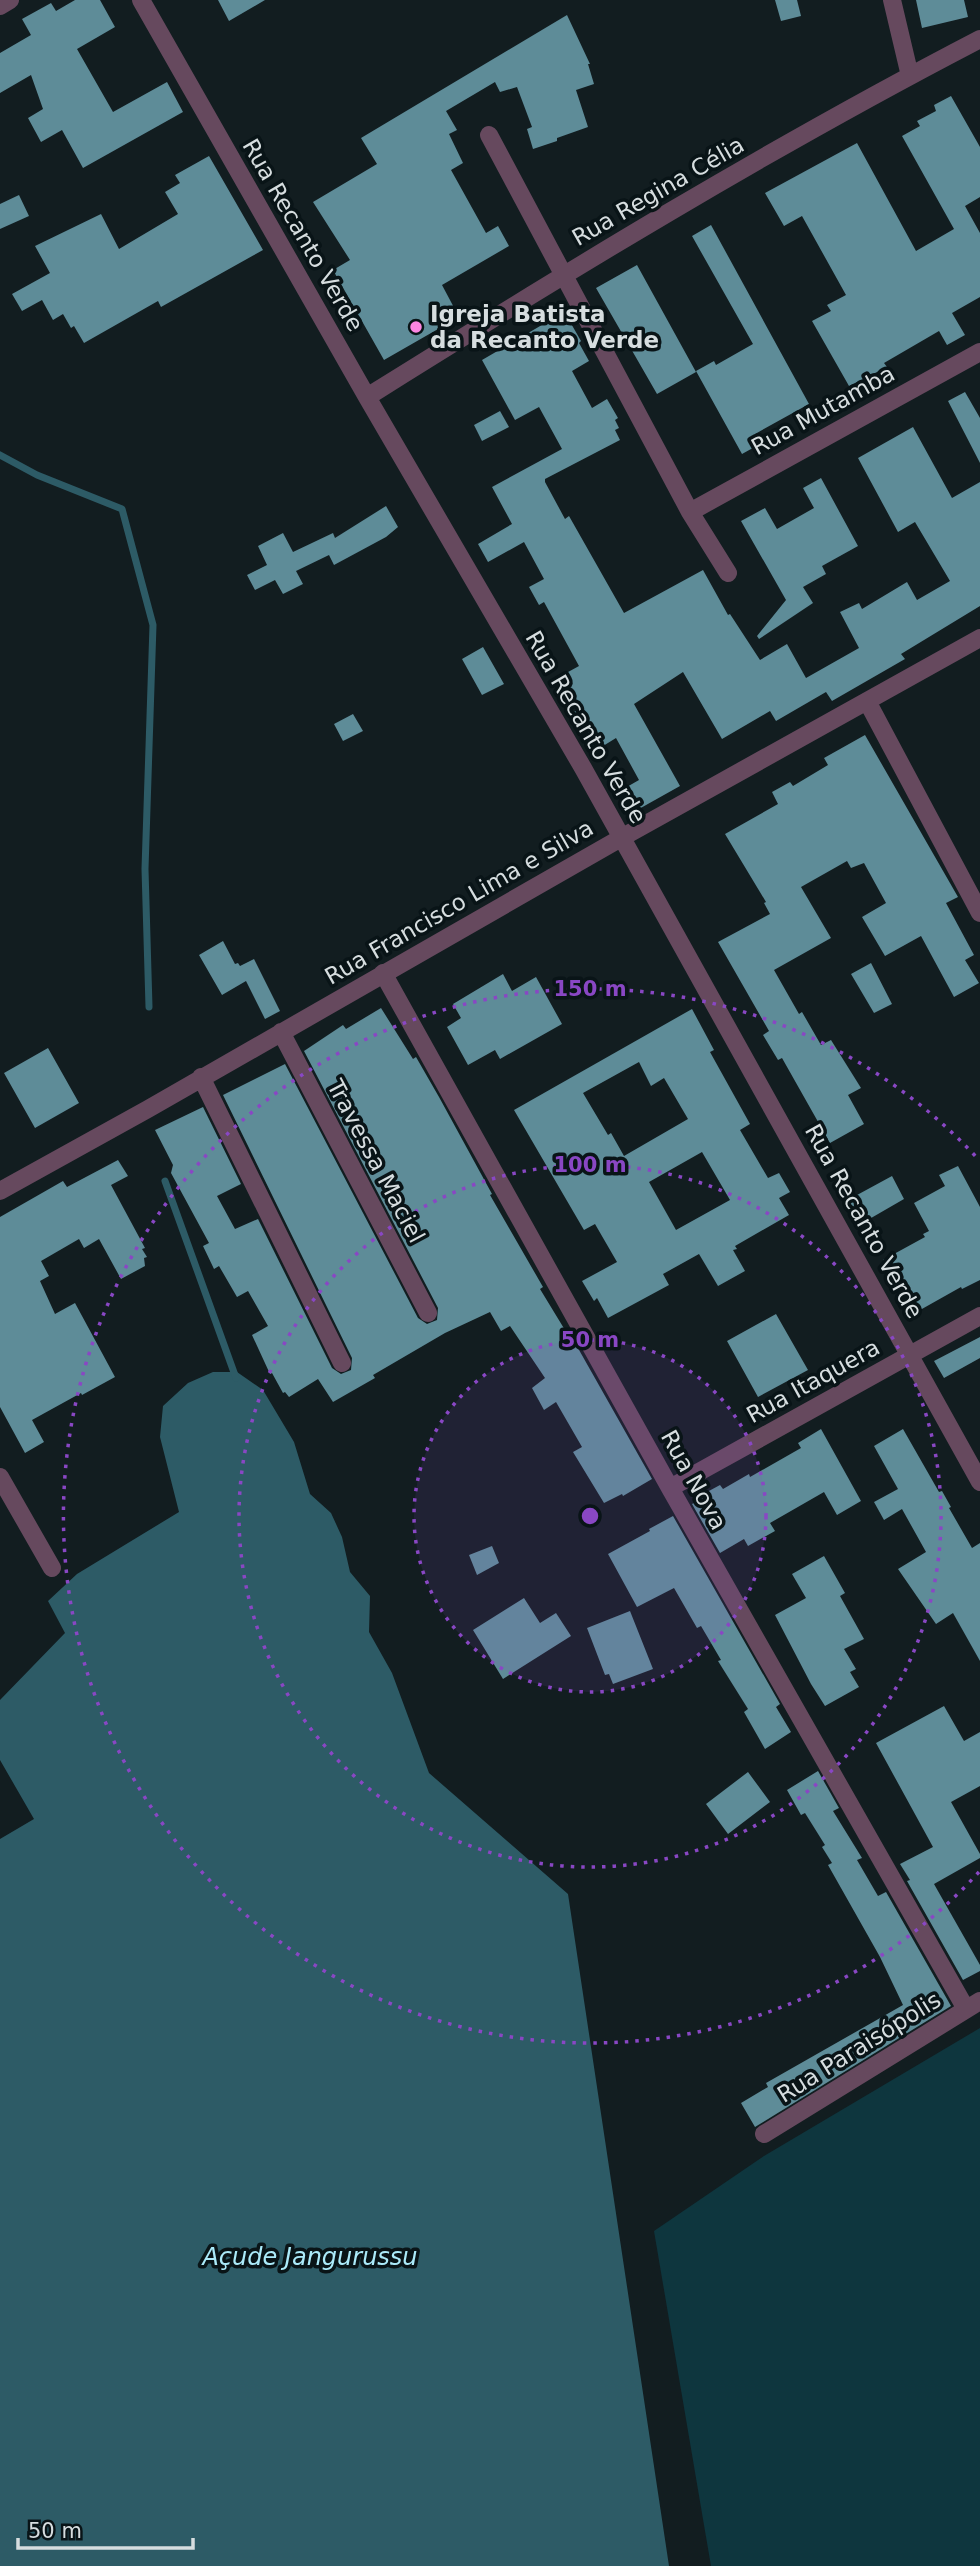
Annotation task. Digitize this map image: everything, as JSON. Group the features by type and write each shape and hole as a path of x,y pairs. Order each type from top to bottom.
{"street":[{"path":"0,6 10,0"},
{"name":"Rua Recanto Verde","path":"141,0 621,838 980,1482"},
{"path":"892,0 910,76"},
{"name":"Rua Regina Célia","path":"367,397 564,274 910,76 980,39"},
{"path":"489,135 690,512 728,573"},
{"name":"Rua Mutamba","path":"690,512 980,352"},
{"name":"Rua Francisco Lima e Silva","path":"0,1191 621,838 980,638"},
{"path":"867,701 980,913"},
{"name":"Rua Nova","path":"383,973 670,1488 973,2005"},
{"name":"Travessa Maciel","path":"281,1032 428,1313"},
{"path":"201,1077 342,1363"},
{"name":"Rua Itaquera","path":"670,1488 980,1316"},
{"path":"0,1477 52,1568"},
{"name":"Rua Paraisópolis","path":"764,2134 973,2005"}],"shaded area":[{"path":"980,2028 980,2566 711,2566 654,2231 764,2156"}],"water":[{"name":"Açude Jangurussu","path":"213,1372 237,1372 263,1390 294,1442 310,1494 331,1513 342,1537 350,1572 370,1596 369,1632 392,1673 429,1773 568,1894 669,2566 0,2566 0,1839 34,1819 0,1760 0,1700 65,1633 48,1601 77,1574 179,1512 160,1437 163,1406 188,1383"}],"building":[{"path":"75,0 100,0 115,27 77,49 113,112 167,82 183,112 83,168 62,130 41,142 28,118 43,109 31,75 0,93 0,53 31,35 22,19 51,3 56,11"},
{"path":"218,0 265,0 229,21"},
{"path":"775,0 797,0 801,16 781,21"},
{"path":"916,0 964,0 968,17 922,28"},
{"path":"567,15 590,64 594,84 576,90 588,127 533,149 527,129 532,127 517,87 500,92 495,82 446,111 457,130 449,134 463,163 451,170 486,233 498,226 509,246 442,285 459,317 384,360 333,270 350,260 313,202 377,164 361,138"},
{"path":"951,96 980,147 980,197 965,206 980,233 980,297 952,313 965,335 947,345 939,331 884,363 887,367 849,386 812,321 831,311 827,305 846,295 802,216 784,226 765,193 857,143 916,251 954,229 902,136 920,126 917,121 936,111 934,105"},
{"path":"209,156 263,250 161,307 158,301 84,343 63,314 53,320 42,300 22,311 12,294 50,273 35,246 101,214 119,249 178,214 165,192 180,183 175,175"},
{"path":"19,195 29,216 0,229 0,204"},
{"path":"711,225 809,404 755,434 760,444 742,454 696,371 714,361 716,365 753,344 692,236"},
{"path":"637,265 696,372 657,394 596,288"},
{"path":"561,306 589,361 572,371 592,408 607,399 618,418 615,420 619,428 615,430 620,440 545,479 545,482 565,519 569,516 624,613 703,570 728,615 730,614 760,660 787,644 806,678 859,648 840,612 859,603 862,609 907,582 917,600 950,581 915,522 898,532 858,458 913,427 952,498 980,482 980,606 901,654 905,659 832,701 826,692 776,721 770,711 722,739 683,672 634,704 680,786 630,814 618,792 639,780 616,738 595,751 574,712 578,710 559,677 579,666 544,602 539,605 529,587 544,579 524,542 488,562 478,544 512,524 492,487 562,449 539,407 515,420 482,360 547,322 543,316"},
{"path":"965,392 980,418 980,463 948,401"},
{"path":"500,411 509,427 482,441 474,425"},
{"path":"821,478 858,546 822,566 826,574 803,587 813,603 759,639 757,636 786,600 741,521 765,508 777,529 814,508 803,488"},
{"path":"386,506 398,527 386,537 334,565 329,555 296,571 303,584 283,594 275,580 255,590 247,575 267,565 258,546 283,533 293,552 333,533 335,538"},
{"path":"483,647 504,684 482,695 462,659"},
{"path":"353,714 363,731 343,741 334,724"},
{"path":"865,735 958,897 946,903 974,955 965,960 979,983 954,997 921,936 885,956 862,917 886,903 864,863 851,868 847,861 801,887 831,938 774,970 799,1014 802,1012 821,1045 831,1040 861,1088 848,1095 864,1124 830,1143 782,1058 778,1060 763,1035 769,1031 718,942 770,914 764,903 766,902 725,834 778,804 772,792 790,782 793,786 828,765 824,758"},
{"path":"223,941 235,964 240,966 254,959 280,1011 265,1019 246,981 222,995 199,955"},
{"path":"871,963 892,1004 874,1013 851,974"},
{"path":"503,974 512,991 536,977 562,1024 500,1059 495,1050 468,1065 447,1027 461,1018 453,1004"},
{"path":"381,1008 413,1059 416,1057 543,1287 540,1289 568,1335 570,1334 652,1479 623,1496 622,1494 604,1503 573,1452 582,1447 556,1402 544,1410 532,1388 545,1378 510,1326 501,1331 490,1312 445,1333 333,1402 318,1379 289,1397 283,1393 272,1373 270,1374 252,1335 268,1326 248,1291 237,1297 219,1266 214,1269 203,1246 209,1243 171,1173 173,1165 155,1130 203,1107 241,1184 217,1196 235,1229 258,1219 332,1368 341,1374 351,1370 352,1358 223,1095 285,1064 418,1318 427,1324 437,1320 438,1308 304,1051 343,1025 346,1029"},
{"path":"692,1009 714,1050 710,1052 750,1124 740,1130 768,1178 779,1173 790,1192 779,1198 789,1215 735,1246 737,1249 733,1250 745,1271 718,1286 699,1254 663,1274 669,1285 608,1318 597,1298 594,1301 582,1281 617,1262 595,1224 584,1230 514,1110","holes":["639,1062 651,1086 664,1078 688,1119 624,1156 583,1093","702,1152 730,1200 676,1230 649,1182"]},
{"path":"48,1048 79,1103 35,1128 4,1073"},
{"path":"118,1160 128,1176 111,1185 145,1248 142,1249 147,1257 144,1258 145,1266 121,1279 99,1239 84,1248 79,1239 41,1261 49,1276 40,1281 55,1314 75,1303 115,1377 32,1420 44,1442 25,1453 0,1407 0,1217 63,1181 67,1187"},
{"path":"958,1166 980,1207 980,1280 962,1289 961,1287 913,1314 883,1260 925,1237 923,1234 929,1231 914,1203 945,1186 939,1175"},
{"path":"892,1176 904,1199 859,1225 846,1201"},
{"path":"776,1314 808,1370 758,1397 727,1341"},
{"path":"980,1337 980,1358 944,1378 934,1361"},
{"path":"821,1429 861,1501 837,1515 824,1492 770,1523 775,1531 748,1546 744,1539 720,1553 692,1504 696,1502 694,1499 720,1485 723,1489 749,1474 750,1477 801,1448 798,1443"},
{"path":"903,1429 939,1492 942,1491 972,1548 980,1543 980,1661 953,1613 936,1624 898,1569 926,1552 902,1509 884,1520 874,1502 898,1489 874,1446"},
{"path":"673,1516 780,1704 776,1707 791,1732 765,1749 744,1712 748,1709 718,1661 721,1660 701,1626 697,1628 674,1588 637,1607 608,1554"},
{"path":"492,1546 499,1563 477,1575 469,1555"},
{"path":"824,1556 845,1593 840,1596 864,1639 844,1649 856,1669 850,1672 859,1687 825,1706 775,1615 806,1598 792,1574"},
{"path":"524,1598 540,1623 556,1613 571,1636 503,1679 473,1630"},
{"path":"630,1611 653,1669 613,1684 609,1674 605,1675 587,1628"},
{"path":"944,1706 964,1741 980,1732 980,1786 951,1802 980,1858 934,1884 980,1965 980,1971 963,1980 900,1864 933,1847 876,1743"},
{"path":"818,1771 839,1808 833,1811 862,1858 857,1860 878,1896 886,1892 951,2006 755,2127 741,2103 768,2087 766,2083 903,2005 880,1957 828,1865 832,1863 822,1847 825,1845 805,1813 801,1815 787,1790"},
{"path":"748,1772 770,1802 728,1834 706,1804"}],"waterway":[{"path":"0,455 37,475 122,509 153,625 145,869 149,1007"},
{"path":"165,1181 236,1378"}],"place":[{"name":"Igreja Batista da Recanto Verde","path":"416,327"}]}
